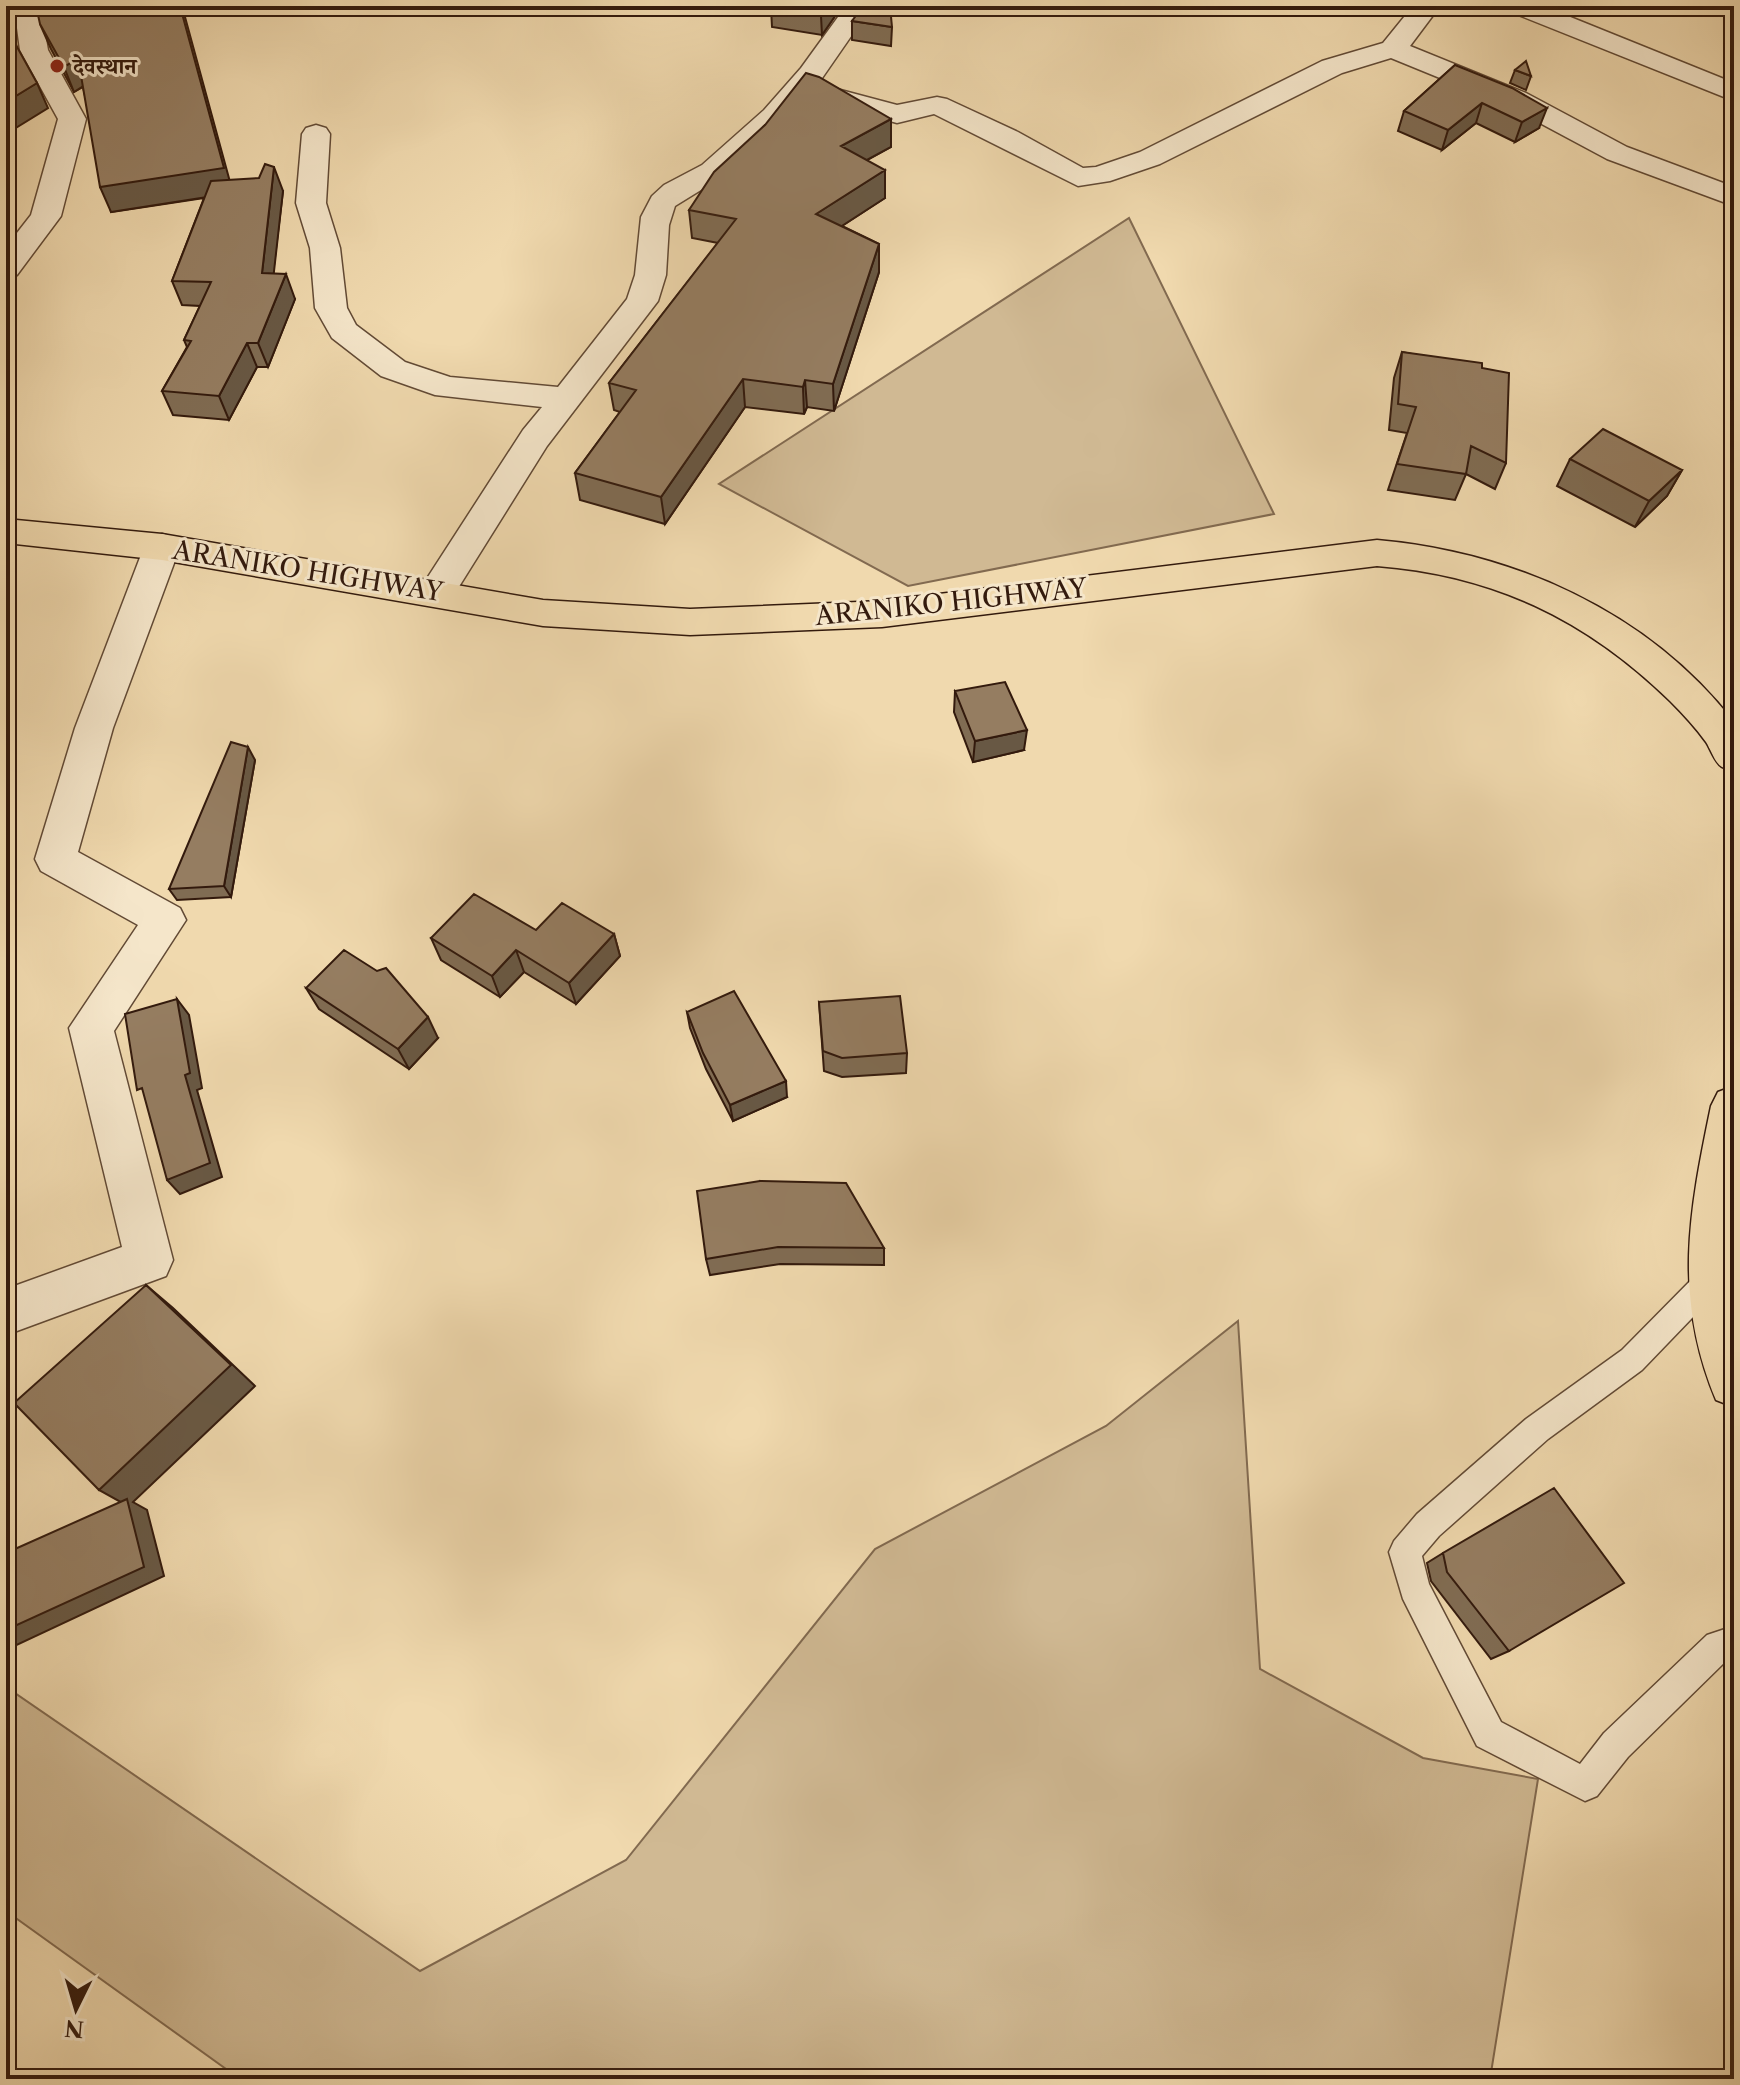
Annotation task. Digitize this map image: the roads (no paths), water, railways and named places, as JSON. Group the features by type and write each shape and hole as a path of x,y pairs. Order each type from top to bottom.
{"highway":[{"name":"ARANIKO HIGHWAY","path":"6,531 162,547 437,592 543,613 690,622 882,614 1377,553 1421,554 1474,566 1544,592 1620,636 1683,690 1725,739 1734,756"},
{"path":"1734,1106 1710,1226 1709,1281 1720,1345 1734,1383"}],"street":[{"path":"7,265 46,216 72,119 34,50 27,6"},
{"path":"437,592 535,438 642,301 651,276 658,208 672,192 707,174 741,149 775,116 835,42 859,6"},
{"path":"798,87 897,114 937,105 1008,138 1078,177 1100,175 1150,158 1332,67 1393,49 1427,6"},
{"path":"1520,6 1734,93"},
{"path":"1393,49 1516,99 1617,153 1734,197"},
{"path":"316,134 311,203 325,248 331,308 343,331 393,369 447,387 564,398"},
{"path":"6,1312 149,1260 91,1028 165,920 55,859 94,728 162,547"}],"lane":[{"path":"1709,1281 1632,1360 1537,1429 1428,1525 1405,1552 1414,1588 1489,1734 1585,1784 1616,1745 1729,1649"}],"place":[{"name":"देवस्थान","path":"57,66"}]}
